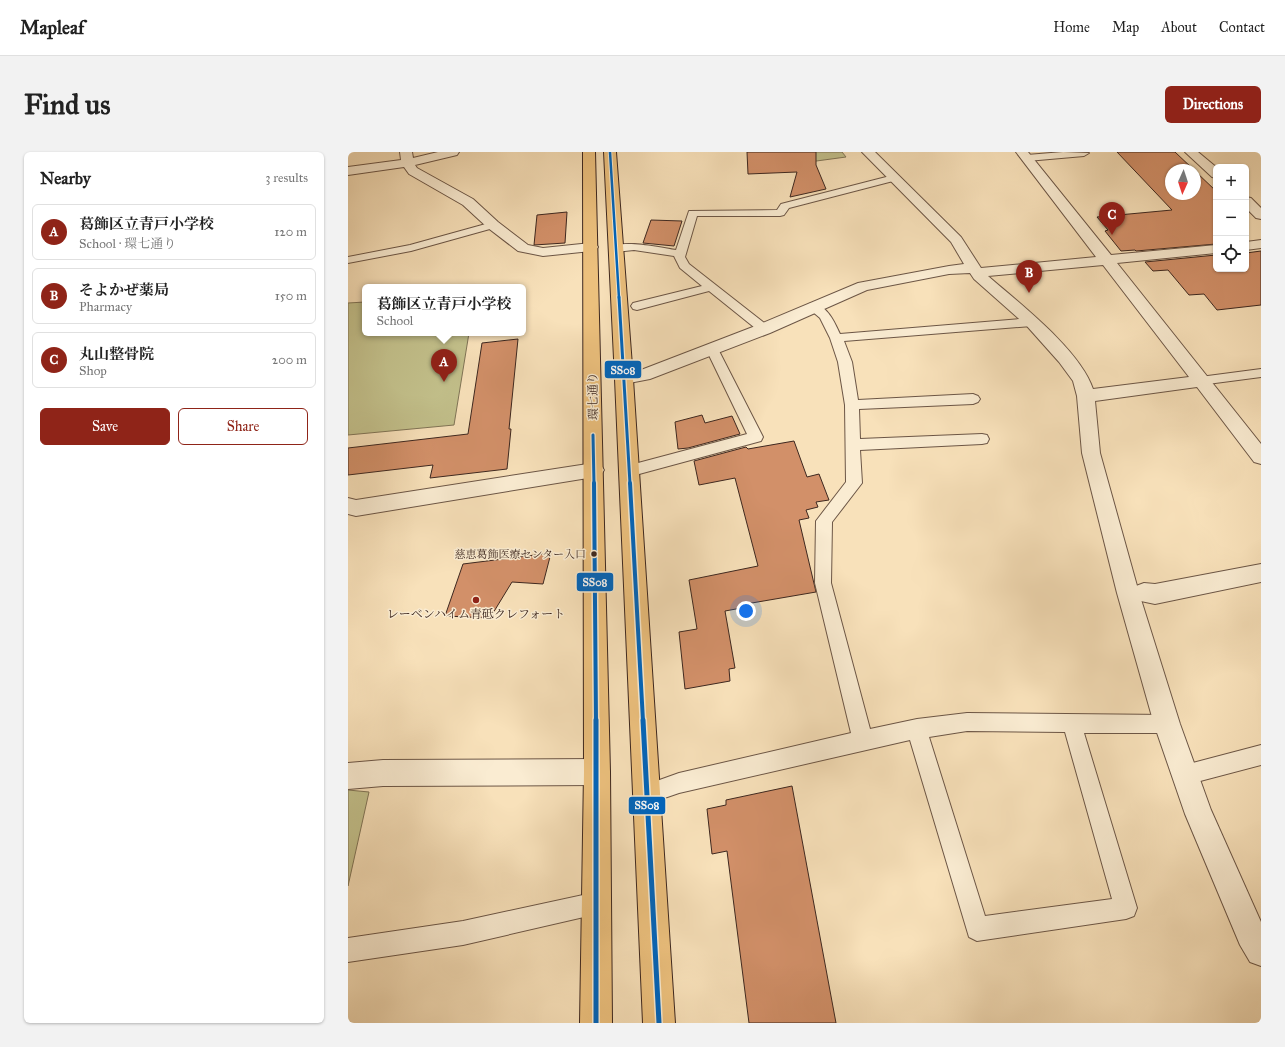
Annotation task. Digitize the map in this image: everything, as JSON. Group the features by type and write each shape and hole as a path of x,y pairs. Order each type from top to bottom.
{"main road":[{"name":"環七通り","path":"589,152 597,772 596,1023"},
{"path":"610,152 624,378 659,1023"}],"street":[{"path":"348,171 406,158 453,152"},
{"path":"868,152 956,240 975,271 1032,322 1065,358 1081,380 1086,396 1091,453 1136,593 1167,724 1199,814 1251,934 1261,951"},
{"path":"1191,152 1213,171"},
{"path":"1024,155 1108,260 1200,381 1261,457"},
{"path":"406,158 413,171 468,202 493,225 523,248 543,252 590,247"},
{"path":"1249,204 1261,215"},
{"path":"1249,246 1261,244"},
{"path":"624,378 644,375 764,329 863,286 949,270 975,271 1213,249"},
{"path":"1086,396 1200,381"},
{"path":"348,506 356,508 594,470"},
{"path":"1136,593 1156,594 1261,573"},
{"path":"348,776 383,773 597,772"}],"lane":[{"path":"1024,155 1084,153"},
{"path":"764,329 684,266 679,254 693,213 780,213 785,206 894,178"},
{"path":"348,260 411,248 493,225"},
{"path":"615,249 634,247 679,254"},
{"path":"637,306 711,287"},
{"path":"813,307 825,316 836,338 845,362 852,405 854,483 824,521 823,583 863,740"},
{"path":"836,338 1032,322"},
{"path":"628,471 756,436 712,349"},
{"path":"1200,381 1261,373"},
{"path":"852,405 973,399"},
{"path":"853,445 982,439"},
{"path":"647,794 679,783 863,740 917,729 967,722 1167,724"},
{"path":"917,729 977,929 1126,908 1072,724"},
{"path":"1185,775 1261,755"},
{"path":"348,950 463,933 597,903"}],"shaded area":[{"path":"793,152 842,152 846,157 809,162"},
{"path":"362,302 362,336 469,336 454,425 348,435 348,303"},
{"path":"348,790 369,792 348,886"}],"building":[{"path":"747,152 816,152 816,165 826,189 790,197 797,172 748,174"},
{"path":"1117,152 1175,152 1188,164 1165,164 1165,200 1201,200 1201,177 1213,188 1213,244 1121,251 1105,231 1108,230 1097,217 1172,210"},
{"path":"567,212 565,243 534,245 537,215"},
{"path":"651,220 682,221 674,246 643,243"},
{"path":"1261,251 1261,305 1217,310 1204,294 1189,295 1168,270 1153,271 1145,262 1213,255 1213,272 1249,272 1249,253"},
{"path":"518,339 509,429 511,429 507,469 430,478 433,465 348,475 348,448 468,434 482,343"},
{"path":"702,415 705,423 732,416 740,434 688,448 678,449 675,422"},
{"path":"794,441 807,477 819,474 829,500 816,502 818,507 806,510 809,518 799,520 816,592 746,604 747,607 725,611 735,668 729,669 730,681 685,689 679,632 697,629 689,580 758,566 735,478 699,485 694,461 746,447 748,449"},
{"name":"レーベンハイム青砥クレフォート","path":"551,553 543,584 512,582 490,618 445,616 463,564"},
{"path":"792,786 836,1023 749,1023 727,851 712,854 707,809 726,805 726,800"}],"transit line":[{"name":"SS08","path":"610,152 624,379 659,1023"},
{"name":"SS08","path":"593,435 597,772 596,1023"}],"place":[{"name":"丸山整骨院","path":"1112,235"},
{"name":"そよかぜ薬局","path":"1029,293"},
{"name":"葛飾区立青戸小学校","path":"444,382"},
{"name":"慈恵葛飾医療センター入口","path":"594,554"},
{"name":"レーベンハイム青砥クレフォート","path":"476,600"}]}
